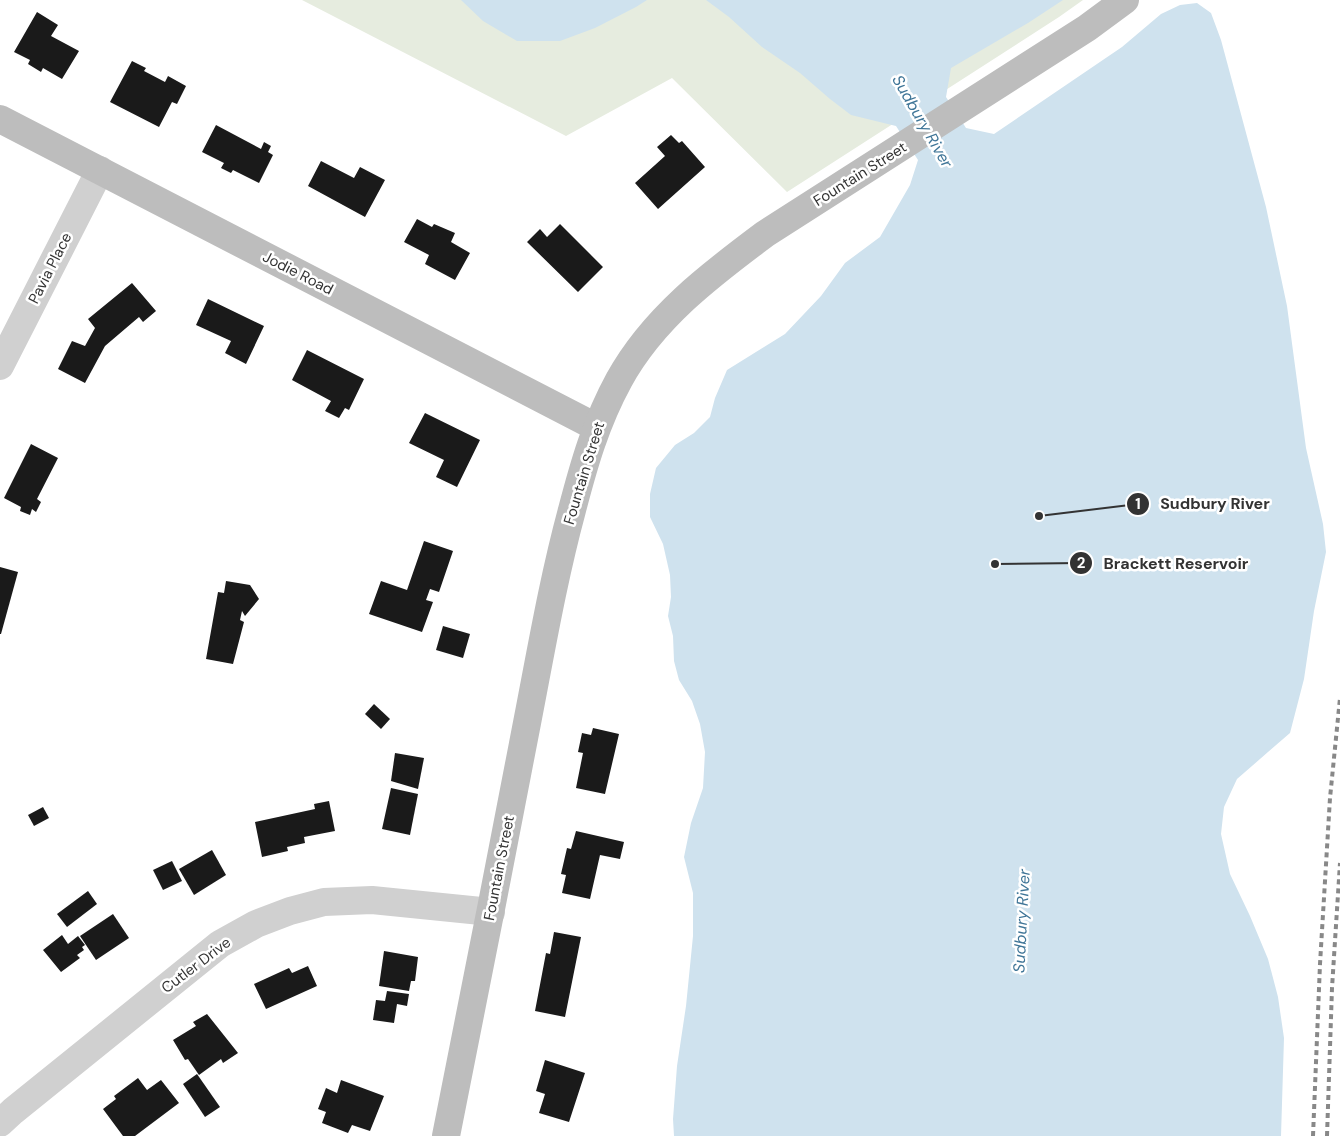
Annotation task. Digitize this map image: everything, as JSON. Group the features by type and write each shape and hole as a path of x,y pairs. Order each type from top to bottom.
{"street":[{"name":"Fountain Street","path":"446,1136 559,557 585,458 596,427 620,378 649,336 691,292 765,234 968,106 1087,28 1126,0"},
{"name":"Jodie Road","path":"0,118 596,427"},
{"name":"Pavia Place","path":"0,366 100,170"},
{"name":"Cutler Drive","path":"0,1123 12,1111 220,944 256,924 290,911 324,902 372,900 491,912"}],"shaded area":[{"path":"302,0 1083,0 787,192 672,78 566,136"}],"water":[{"path":"461,0 647,0 595,28 560,41 517,41 483,21"},
{"path":"706,0 1063,0 951,68 946,97 966,128 994,134 1122,47 1161,14 1180,5 1197,3 1211,13 1221,40 1266,207 1287,306 1306,448 1323,524 1326,552 1314,611 1304,679 1290,733 1237,779 1224,807 1221,834 1230,874 1268,959 1278,997 1284,1038 1281,1136 674,1136 673,1119 677,1066 686,1006 693,936 693,893 684,857 691,823 703,788 705,752 700,724 692,701 679,680 674,661 673,636 668,616 671,597 670,575 663,544 650,517 650,494 656,468 675,445 694,433 710,417 715,398 727,370 785,334 821,296 845,263 880,237 910,185 918,160 896,126 851,115 800,73 762,47 729,17"}],"building":[{"path":"37,12 58,25 51,36 79,51 62,79 43,68 41,72 28,64 30,60 14,52"},
{"path":"132,61 146,68 144,71 165,82 168,76 186,86 177,104 172,102 159,127 110,102"},
{"path":"216,125 261,149 264,142 271,146 268,152 273,155 259,183 233,170 231,173 221,168 224,163 202,152"},
{"path":"671,135 679,143 682,141 705,167 658,209 635,183 665,156 657,147"},
{"path":"321,161 354,178 360,167 385,180 365,217 308,186"},
{"path":"417,219 432,227 434,224 455,233 451,242 470,253 455,280 425,264 429,255 404,242"},
{"path":"560,224 603,267 578,292 527,242 540,229 547,237"},
{"path":"132,283 156,311 143,322 139,317 105,346 85,383 58,369 72,341 85,346 95,328 88,319"},
{"path":"208,299 264,326 246,364 225,353 231,341 196,325"},
{"path":"307,350 364,379 349,410 345,408 339,418 325,411 331,401 292,380"},
{"path":"425,413 480,440 457,487 436,477 444,460 409,443"},
{"path":"31,444 58,458 37,499 41,502 36,512 32,509 30,515 20,511 21,507 4,498"},
{"path":"424,541 453,551 439,592 430,589 426,600 433,602 422,632 369,614 381,581 407,590"},
{"path":"0,567 18,572 1,634 0,634"},
{"path":"226,581 250,585 259,599 245,616 242,611 240,620 244,622 233,664 206,659 218,592 224,593"},
{"path":"443,626 470,634 463,658 436,650"},
{"path":"374,704 390,719 381,729 365,714"},
{"path":"593,728 619,734 605,794 576,788 583,753 578,752 582,733 591,735"},
{"path":"395,753 424,758 418,789 391,781"},
{"path":"391,788 418,794 410,835 382,829"},
{"path":"329,801 335,831 304,837 305,843 287,847 288,851 262,857 255,822 315,809 314,804"},
{"path":"43,807 49,818 34,826 28,815"},
{"path":"576,831 624,842 620,859 600,855 590,899 562,893 566,875 561,874 567,848 571,849"},
{"path":"212,850 226,875 194,895 179,869"},
{"path":"172,861 182,881 163,890 153,870"},
{"path":"88,891 97,904 67,927 57,914"},
{"path":"113,914 129,938 96,960 80,936"},
{"path":"554,932 581,937 565,1017 535,1011 546,953 550,954"},
{"path":"62,935 68,944 78,936 85,945 82,947 84,950 77,955 80,958 61,972 43,950"},
{"path":"384,951 418,957 415,981 411,981 409,991 379,986"},
{"path":"308,966 317,986 266,1009 254,984 289,968 292,973"},
{"path":"387,991 409,994 407,1006 397,1004 394,1023 373,1020 376,1000 385,1001"},
{"path":"207,1014 238,1053 223,1063 221,1059 199,1075 188,1059 185,1060 173,1040 196,1026 193,1022"},
{"path":"545,1060 585,1073 569,1122 539,1113 545,1094 536,1091"},
{"path":"197,1074 220,1107 205,1117 183,1084"},
{"path":"138,1078 147,1090 161,1080 179,1103 135,1136 123,1136 103,1109 116,1099 114,1096"},
{"path":"341,1080 384,1096 370,1131 352,1125 348,1133 322,1123 326,1112 318,1109 326,1088 337,1093"}],"railway":[{"path":"1313,1136 1320,964 1330,798 1340,698"},
{"path":"1327,1136 1332,988 1340,863"}],"place":[{"name":"Sudbury River","path":"1039,516"},
{"name":"Brackett Reservoir","path":"995,564"}]}
